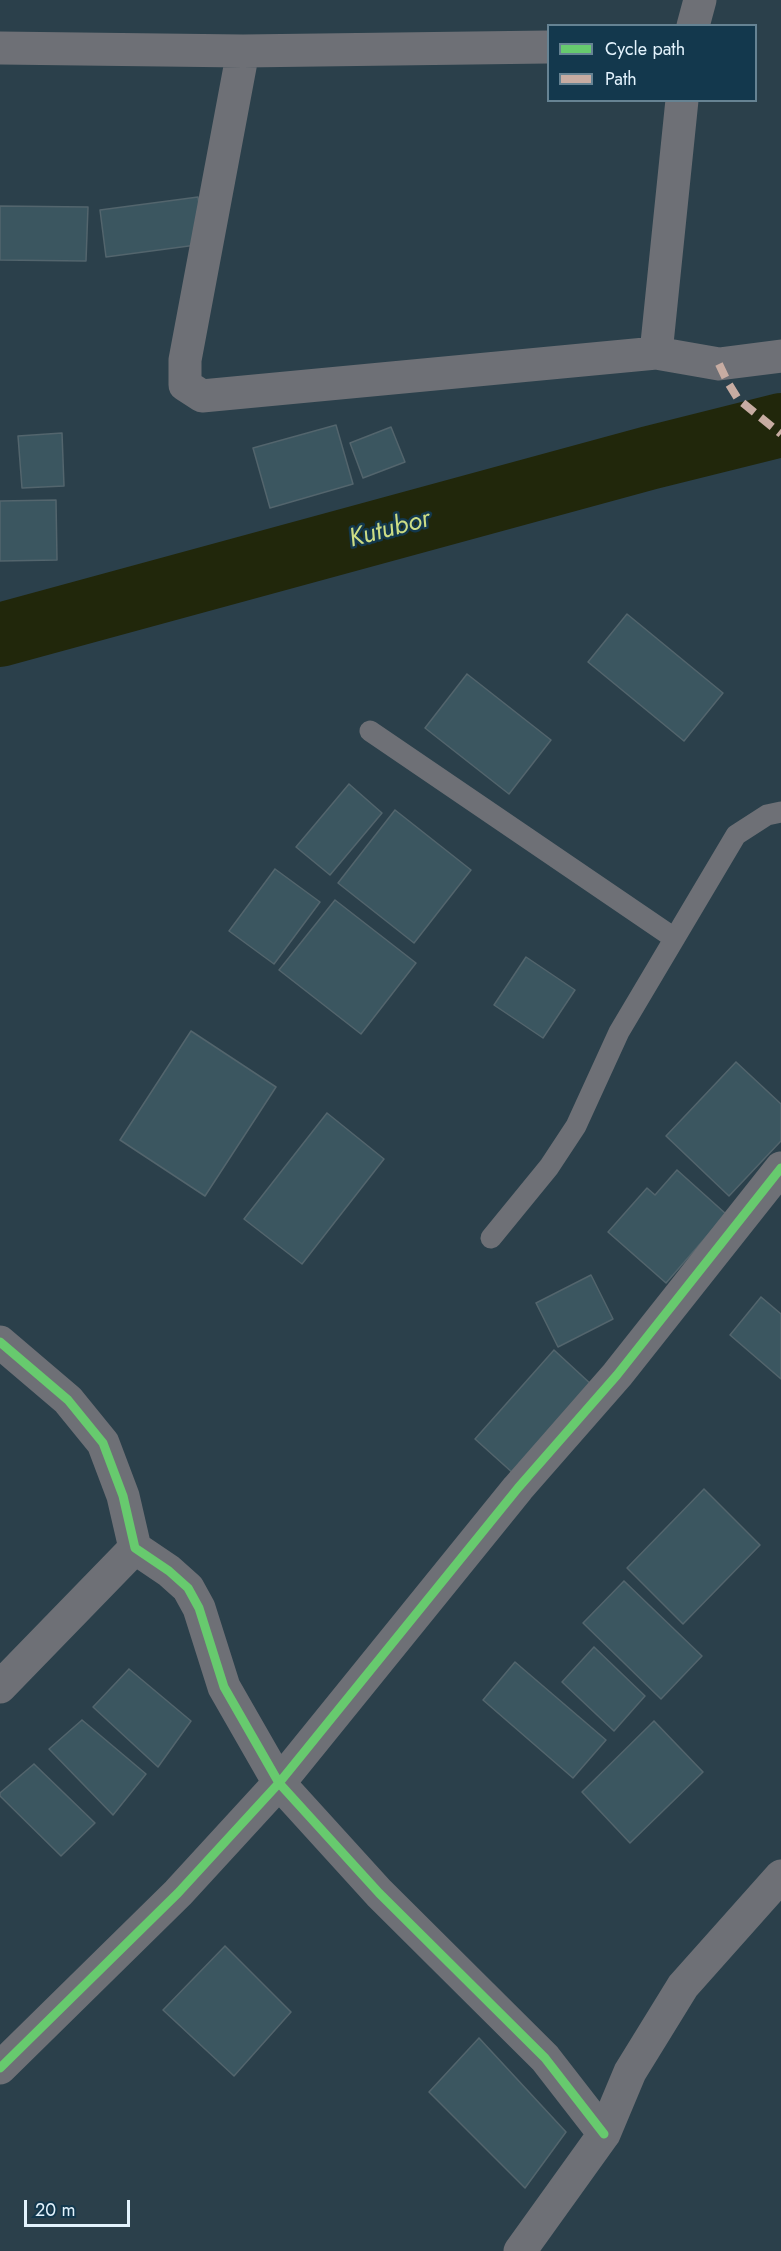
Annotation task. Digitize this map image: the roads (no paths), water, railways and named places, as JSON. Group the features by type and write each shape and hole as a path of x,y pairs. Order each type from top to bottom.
{"street":[{"path":"694,24 700,0"},
{"path":"0,48 243,51 547,47"},
{"path":"243,51 185,360 185,385 202,396 656,353 719,364 781,356"},
{"path":"656,353 682,102"},
{"path":"0,2068 178,1893 279,1783 518,1488 617,1375 781,1168"},
{"path":"0,1342 68,1400 103,1443 123,1496 135,1548 169,1570 188,1588 199,1608 224,1687 279,1783 379,1893 545,2058 603,2134"},
{"path":"0,1687 135,1548"},
{"path":"520,2251 603,2134 630,2072 683,1986 781,1876"}],"lane":[{"path":"370,731 674,938"},
{"path":"491,1238 549,1167 576,1126 619,1032 736,835 767,815 781,812"}],"waterway":[{"name":"Kutubor","path":"0,635 649,458 781,425"}]}
